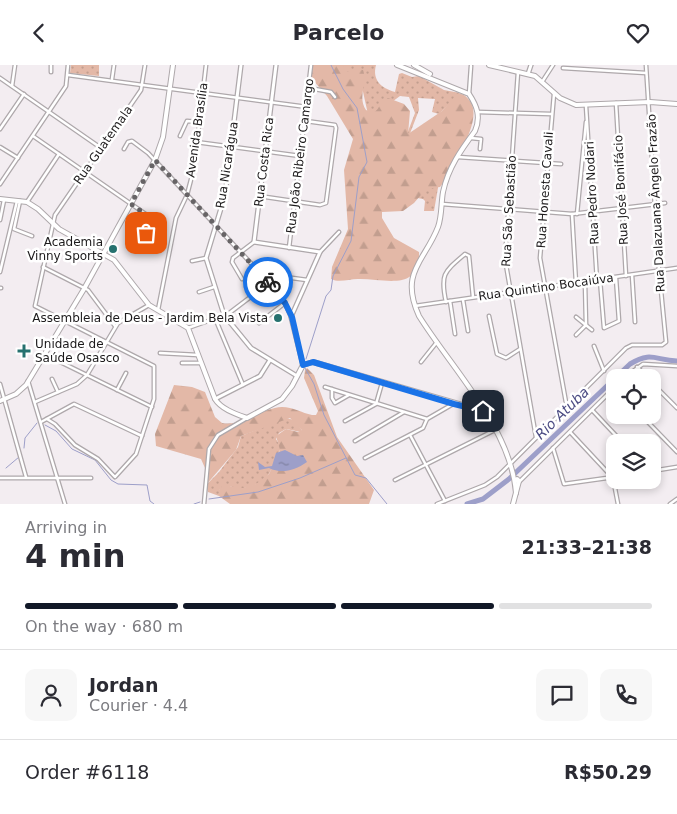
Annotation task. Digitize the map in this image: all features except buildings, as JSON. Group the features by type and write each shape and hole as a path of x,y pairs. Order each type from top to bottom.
{"main road":[{"path":"2,400 21,390 28,381 84,289 155,160 163,137 173,65"},
{"path":"398,66 406,65"},
{"path":"414,65 444,83"},
{"path":"489,65 528,74 542,82 554,94 570,103 586,106 650,102 677,104"},
{"path":"398,66 469,94 478,112 478,125 456,157 447,177 439,225 414,268 415,306 437,343 495,430 516,480 516,493 513,504"},
{"path":"2,199 26,203 53,223 114,260 150,305 188,328 214,399 221,406 247,418 282,399 303,365 313,362 483,411"}],"street":[{"path":"12,87 15,65"},
{"path":"51,65 51,72"},
{"path":"0,184 66,86 68,65"},
{"path":"112,79 114,65"},
{"name":"Rua Guatemala","path":"63,321 35,306 55,215 142,85 146,65"},
{"name":"Avenida Brasília","path":"158,311 176,218 187,195 194,168 206,65"},
{"name":"Rua Nicarágua","path":"206,258 225,195 241,65"},
{"name":"Rua Costa Rica","path":"254,242 276,65"},
{"name":"Rua João Ribeiro Camargo","path":"289,248 312,65"},
{"path":"528,74 531,65"},
{"path":"542,82 553,65"},
{"name":"Rua Dalazuana Ângelo Frazão","path":"604,371 629,346 662,345 666,342 659,270 650,102 646,65"},
{"path":"469,94 471,66"},
{"path":"563,68 646,73"},
{"name":"Rua São Sebastião","path":"518,72 505,259 536,438"},
{"path":"68,75 112,79 142,85 307,107"},
{"path":"0,78 101,148"},
{"path":"309,88 331,92 335,97"},
{"path":"0,129 24,94"},
{"name":"Rua Honesta Cavali","path":"554,94 540,258 567,408"},
{"name":"Rua José Bonifácio","path":"616,103 626,276"},
{"name":"Rua Pedro Nodari","path":"586,106 604,328 618,321 616,278"},
{"path":"478,112 515,112 551,115"},
{"path":"577,214 587,118"},
{"path":"180,136 187,121 198,122"},
{"path":"259,196 326,203 336,127 334,125 306,121"},
{"path":"33,136 147,215 146,233 138,246"},
{"path":"470,138 481,139 480,149"},
{"path":"124,149 128,142 132,141 155,160 262,274 285,303 292,317 303,365"},
{"path":"196,143 300,156"},
{"path":"0,147 18,158"},
{"path":"26,203 59,154"},
{"path":"456,157 561,164"},
{"path":"0,220 2,199"},
{"path":"18,201 14,229 32,235"},
{"path":"0,272 18,201"},
{"path":"442,204 577,214 593,210 665,203"},
{"path":"572,214 576,283"},
{"path":"292,317 320,252 339,232"},
{"path":"242,279 232,262 240,252 254,242 320,252"},
{"path":"446,302 443,276 447,269 465,254 468,254 473,297"},
{"path":"192,261 206,258 224,315 244,341 296,376"},
{"path":"43,267 84,289 96,299 115,326"},
{"name":"Rua Quintino Bocaiúva","path":"415,306 599,281 677,268"},
{"path":"262,274 308,280"},
{"path":"632,275 635,322"},
{"path":"576,335 586,325 584,282"},
{"path":"199,292 214,287"},
{"path":"188,328 224,315 258,292"},
{"path":"463,300 468,331"},
{"path":"450,301 455,334"},
{"path":"255,318 259,323 285,303"},
{"path":"35,403 77,384 87,375 115,326 150,305"},
{"path":"489,316 497,353 506,358 520,348"},
{"path":"576,317 592,330"},
{"path":"215,318 243,385"},
{"path":"46,419 75,445 98,459 115,477 133,458 152,407 154,365 63,321"},
{"path":"421,362 437,343"},
{"path":"437,504 485,485 510,465 604,371 594,345"},
{"path":"160,353 198,355"},
{"path":"44,354 152,407"},
{"path":"214,399 260,376 270,360"},
{"path":"182,363 201,363"},
{"path":"635,369 646,363 677,366"},
{"path":"117,391 126,373"},
{"path":"52,379 58,392"},
{"path":"28,381 65,504"},
{"path":"346,421 376,403 382,383"},
{"path":"0,384 2,400 26,477"},
{"path":"325,387 427,419"},
{"path":"332,389 332,398 335,403 349,395"},
{"path":"661,392 677,408"},
{"path":"516,480 526,475 606,397"},
{"path":"40,422 74,403 142,436"},
{"path":"365,459 423,428 427,419 454,404"},
{"path":"592,410 615,434"},
{"path":"355,441 404,412"},
{"path":"204,504 208,449 218,435 247,418"},
{"path":"649,424 677,452"},
{"path":"395,480 427,466 495,430"},
{"path":"570,432 606,469"},
{"path":"410,435 445,501"},
{"path":"553,448 564,484 606,478"},
{"path":"661,470 677,467"},
{"path":"0,478 91,478"},
{"path":"616,489 618,504"},
{"path":"670,504 677,499"}],"green space":[{"path":"71,65 99,65 99,76 70,73"},
{"path":"312,65 343,65 346,71 349,72 356,69 363,70 362,100 366,110 373,113 388,98 404,104 410,111 408,134 442,111 457,94 464,95 470,101 473,109 473,120 470,131 440,187 426,189 414,203 403,211 382,212 382,218 394,238 419,252 418,265 414,273 407,278 398,281 358,279 337,281 331,279 332,267 348,229 344,170 353,139 327,96 311,78"},
{"path":"341,65 376,65 375,75 379,83 395,92 399,74 402,73 412,77 419,76 444,90 460,93 439,114 432,112 435,99 418,98 419,110 409,136 457,125 473,119 439,182 434,211 424,211 425,201 423,199 401,195 407,134 415,113 409,97 400,96 369,119 360,78 350,79"},
{"path":"307,368 314,375 337,437 374,490 369,504 230,504 219,496 219,490 223,485 243,488 256,484 269,474 280,450 276,436 286,429 298,432 302,430 290,418 241,436 236,450 206,485 205,468 201,459 156,446 155,434 174,385 192,387 205,392 215,417 222,423 230,424 245,420 267,410 282,407 316,415 318,411 304,378"},
{"path":"286,418 294,420 302,430 301,432 286,429 279,433 276,439 280,450 267,477 257,484 246,488 230,486 219,490 219,496 208,492 206,485 219,472 238,447 241,436"}],"water":[{"path":"285,450 297,456 303,455 307,462 288,471 278,471 269,468 259,470 258,462 265,467 272,466 276,453"}],"waterway":[{"path":"306,359 326,296 331,290 333,276 351,241 359,177 367,162 357,108 343,89 331,65"},
{"name":"Rio Atuba","path":"467,504 483,499 509,479 630,364 648,357 677,361"},
{"path":"305,368 314,384 324,415 355,475 366,478 387,504"},
{"path":"24,448 25,438 37,423"},
{"path":"45,425 56,431 72,449 95,460 111,480 118,484 147,485 150,501 154,504"},
{"path":"6,468 19,457"},
{"path":"209,499 258,492 300,478 346,458"},
{"path":"194,504 200,502"}],"way so far":[{"path":"146,233 147,215 131,204 155,160 268,282"}],"place":[{"name":"Academia Vinny Sports","path":"113,249"},
{"name":"Assembleia de Deus - Jardim Bela Vista","path":"278,318"},
{"name":"Unidade de Saúde Osasco","path":"24,351"}],"route":[{"path":"268,282 285,303 292,317 292,325 303,365 313,362 483,411"}]}
